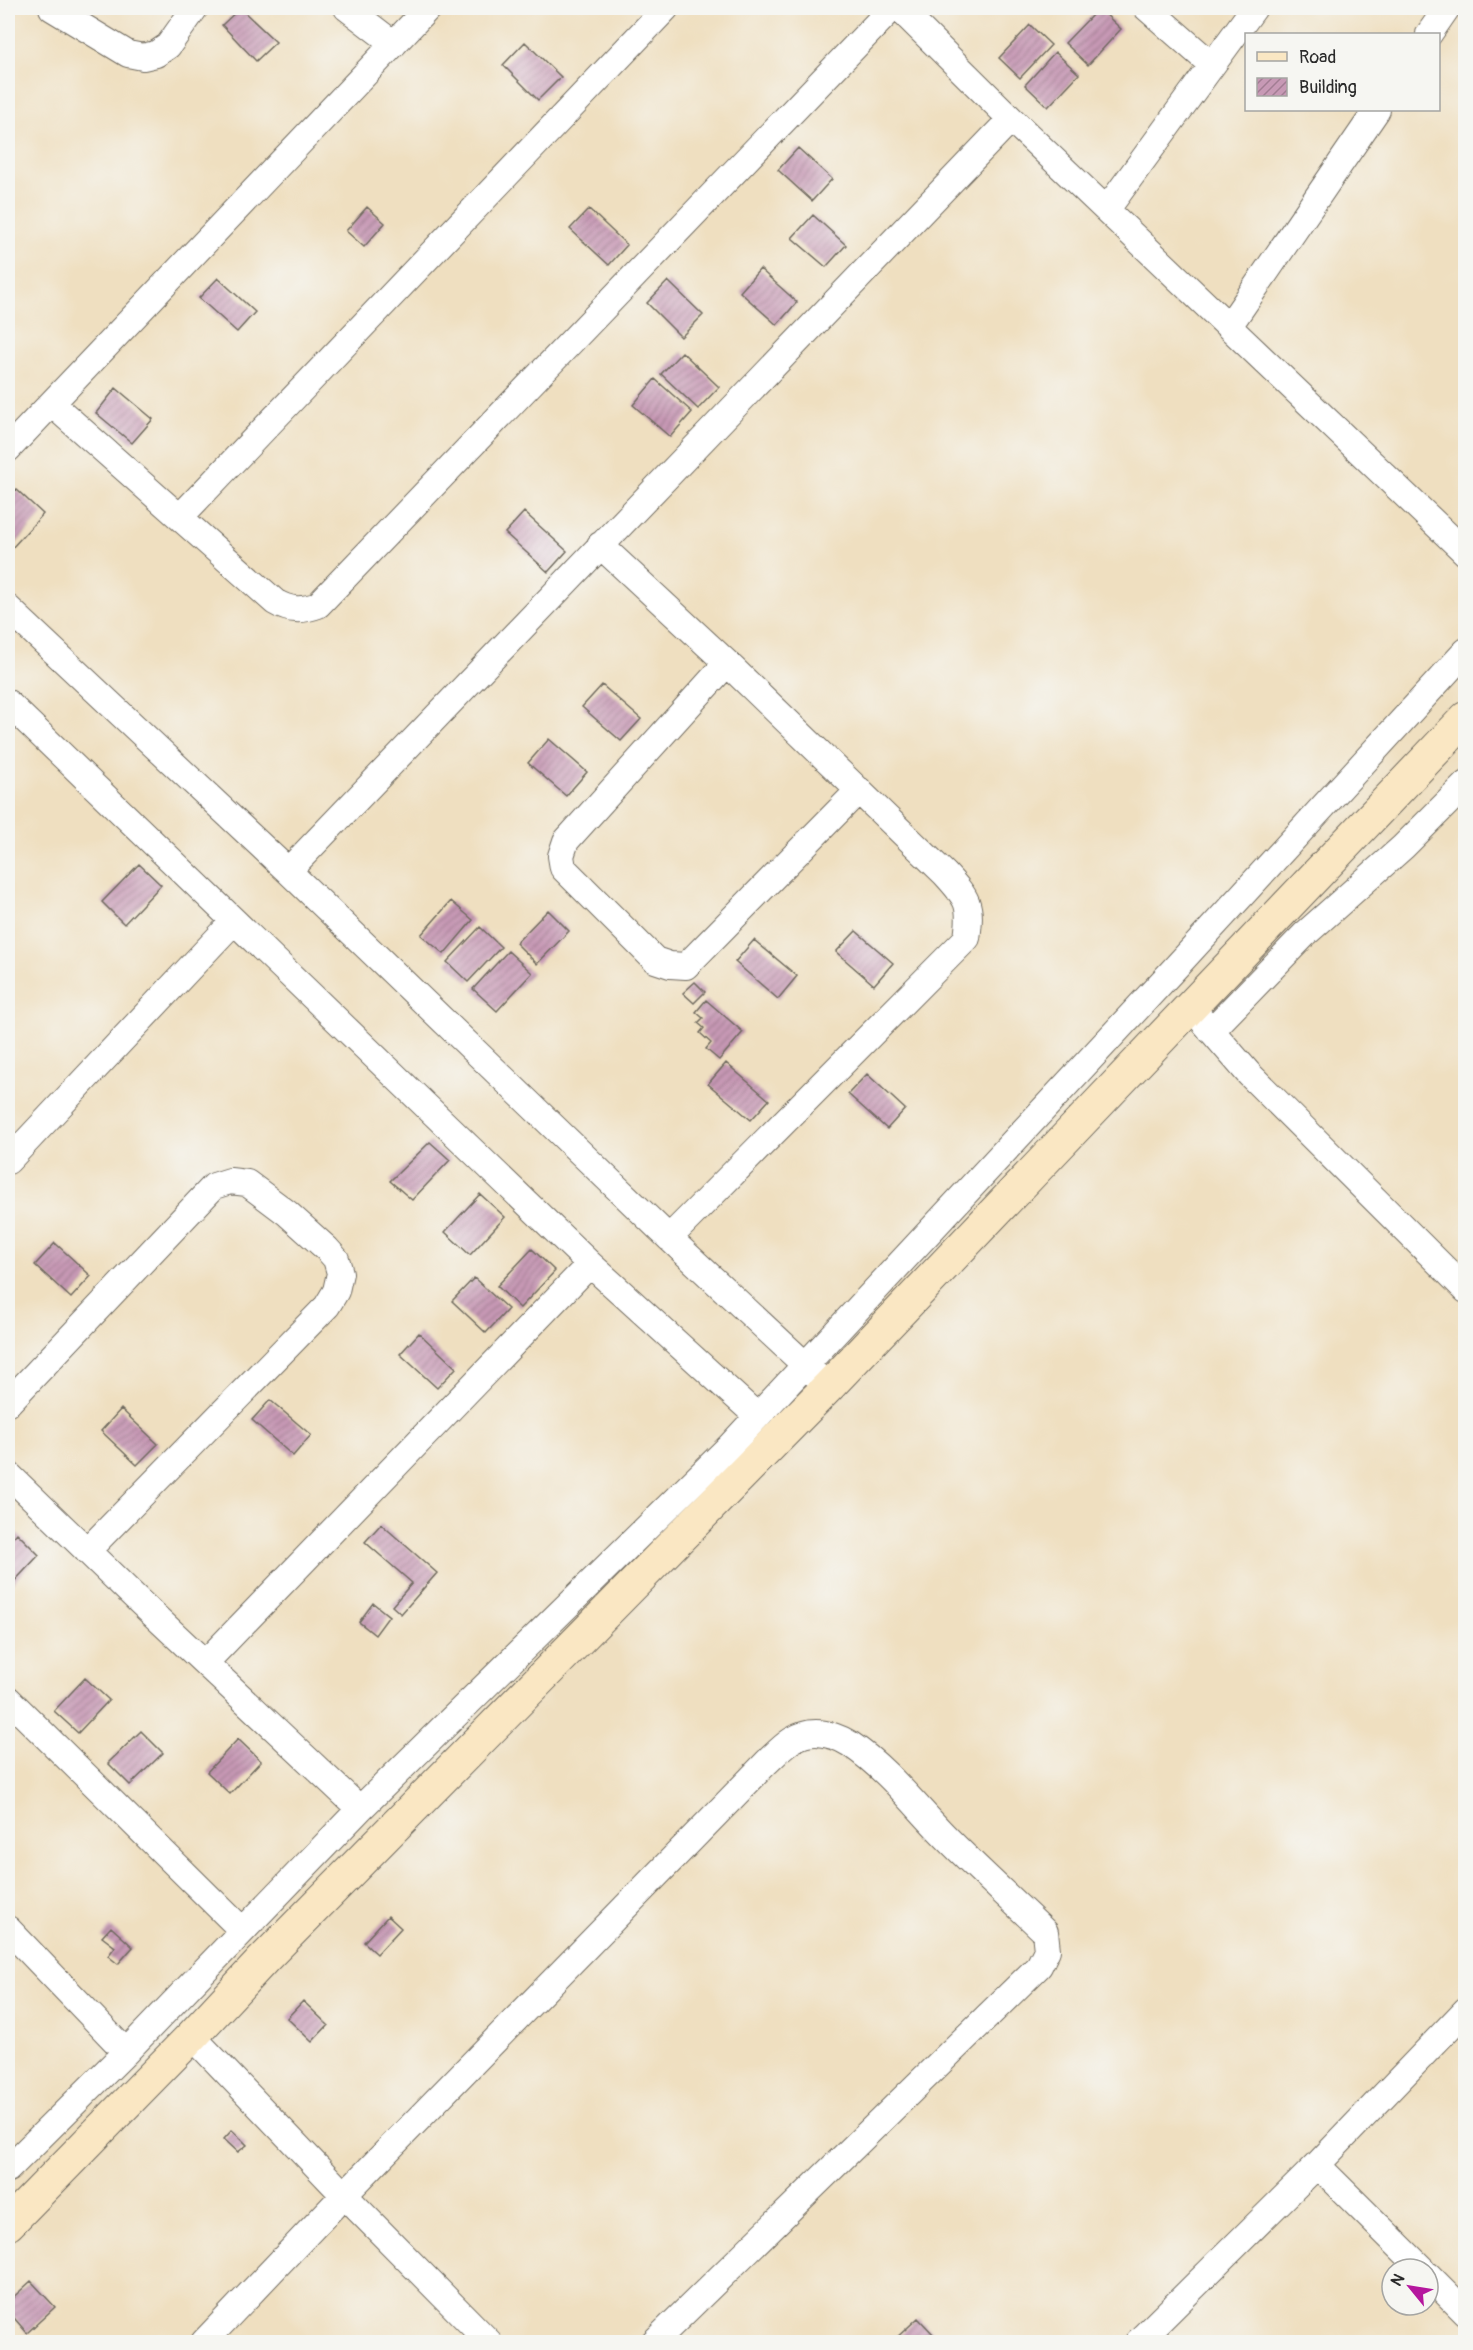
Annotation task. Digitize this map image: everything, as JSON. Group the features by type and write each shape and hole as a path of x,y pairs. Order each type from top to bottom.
{"street":[{"path":"52,8 128,54 143,57 156,54 168,46 195,8"},
{"path":"347,8 394,44"},
{"path":"8,449 428,8"},
{"path":"180,517 666,8"},
{"path":"52,404 275,602 285,608 296,610 318,605 892,8"},
{"path":"899,8 1011,119 1466,553"},
{"path":"1147,8 1212,65"},
{"path":"1107,209 1254,8"},
{"path":"1430,33 1447,8"},
{"path":"1229,326 1376,111"},
{"path":"288,871 1011,119"},
{"path":"600,545 859,790 964,895 970,915 968,938 669,1238"},
{"path":"8,608 288,871 669,1238 829,1386"},
{"path":"8,2169 126,2052 360,1809 706,1470 1183,960 1466,651"},
{"path":"727,663 566,841 561,856 563,868 655,960 670,965 686,966 859,790"},
{"path":"8,703 590,1264 757,1416"},
{"path":"8,2224 263,1960 829,1386 1466,718"},
{"path":"1211,1031 1304,935 1403,847 1466,784"},
{"path":"8,1161 234,921"},
{"path":"1190,1006 1249,1074 1466,1290"},
{"path":"8,1403 214,1186 222,1182 247,1183 286,1213 336,1260 340,1273 336,1291 327,1306 87,1551"},
{"path":"206,1663 590,1264"},
{"path":"8,1474 360,1809"},
{"path":"8,1699 242,1930"},
{"path":"204,2343 571,1961 790,1741 816,1733 832,1736 849,1743 884,1771 944,1834 1045,1932 1047,1950 1039,1966 654,2343"},
{"path":"8,1930 126,2052"},
{"path":"1138,2343 1317,2165 1466,2010"},
{"path":"192,2036 489,2343"},
{"path":"1317,2165 1410,2257"},
{"path":"1440,2287 1466,2313"}],"building":[{"path":"240,8 276,42 256,61 222,25"},
{"path":"1099,8 1121,29 1088,65 1065,43"},
{"path":"1030,25 1051,45 1020,78 999,58"},
{"path":"525,42 561,77 538,100 503,65"},
{"path":"1055,52 1079,74 1048,107 1025,85"},
{"path":"798,148 832,179 812,201 778,170"},
{"path":"367,207 385,223 364,247 346,231"},
{"path":"589,209 627,245 609,265 570,229"},
{"path":"813,215 846,245 826,267 792,238"},
{"path":"760,269 797,302 777,325 740,292"},
{"path":"218,278 255,312 237,332 199,298"},
{"path":"668,281 703,315 681,337 647,303"},
{"path":"682,352 719,387 698,409 661,374"},
{"path":"655,379 692,412 670,437 633,405"},
{"path":"116,388 153,419 132,443 96,413"},
{"path":"16,489 43,514 12,548 8,544 8,498"},
{"path":"524,512 567,551 548,572 505,533"},
{"path":"602,685 641,719 621,741 582,707"},
{"path":"549,739 587,772 566,796 528,763"},
{"path":"139,864 161,885 124,924 102,902"},
{"path":"451,901 473,920 444,954 421,935"},
{"path":"548,910 569,931 537,964 516,943"},
{"path":"480,927 501,947 468,982 447,962"},
{"path":"856,931 893,963 874,985 836,952"},
{"path":"754,940 797,976 778,999 735,962"},
{"path":"508,951 532,973 497,1011 473,989"},
{"path":"695,982 705,992 694,1003 683,993"},
{"path":"706,1000 743,1032 719,1060 706,1049 711,1043 700,1033 704,1028 698,1023 703,1018 696,1012"},
{"path":"726,1063 769,1100 751,1120 708,1084"},
{"path":"867,1074 905,1109 887,1129 848,1094"},
{"path":"430,1142 450,1160 412,1200 390,1181"},
{"path":"480,1194 505,1217 470,1255 445,1232"},
{"path":"55,1243 91,1276 71,1298 35,1265"},
{"path":"532,1249 555,1271 520,1308 497,1286"},
{"path":"474,1278 508,1309 486,1333 452,1301"},
{"path":"419,1333 456,1368 437,1388 400,1354"},
{"path":"270,1400 311,1435 293,1456 252,1420"},
{"path":"121,1409 158,1444 137,1465 101,1431"},
{"path":"381,1524 437,1573 401,1614 392,1606 412,1583 365,1542"},
{"path":"17,1533 39,1555 8,1588 8,1543"},
{"path":"373,1603 389,1616 375,1635 359,1622"},
{"path":"85,1678 109,1700 78,1733 54,1711"},
{"path":"141,1731 163,1753 130,1785 108,1763"},
{"path":"238,1739 261,1761 230,1794 207,1772"},
{"path":"388,1916 401,1928 377,1954 364,1942"},
{"path":"111,1927 133,1947 118,1964 108,1956 115,1947 102,1937"},
{"path":"303,2001 328,2025 312,2042 287,2018"},
{"path":"232,2130 247,2145 238,2152 224,2139"},
{"path":"31,2281 55,2307 27,2333 8,2311 8,2302"},
{"path":"918,2318 934,2335 926,2342 896,2342 894,2340"}]}
